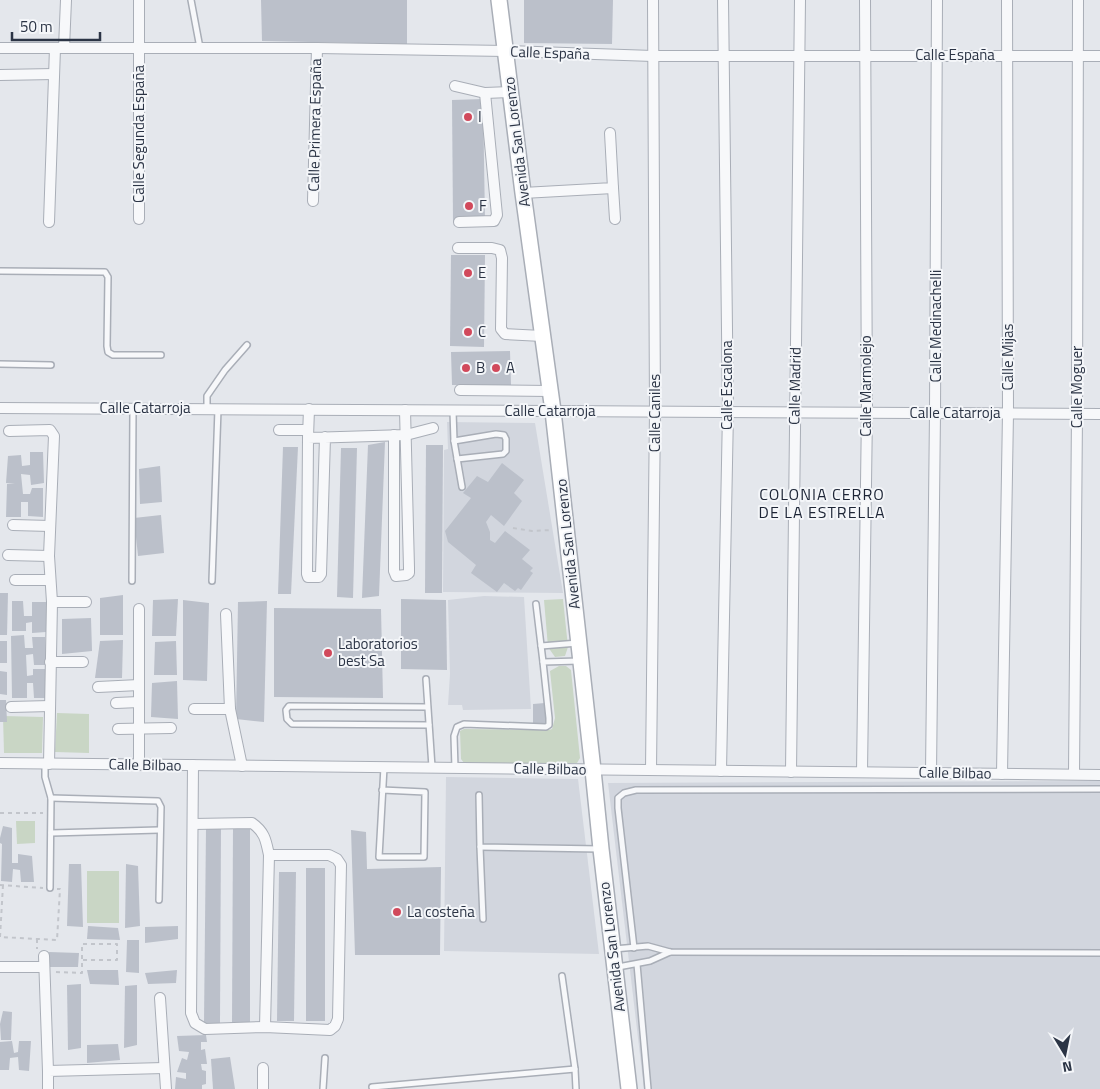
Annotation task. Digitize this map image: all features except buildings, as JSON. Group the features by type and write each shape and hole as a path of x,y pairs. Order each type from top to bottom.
{"main road":[{"name":"Avenida San Lorenzo","path":"499,0 553,411 629,1089"}],"street":[{"path":"49,222 54,74 60,48 66,0"},
{"name":"Calle Segunda España","path":"139,0 139,219"},
{"name":"Calle Caniles","path":"651,770 655,411 653,0"},
{"name":"Calle Escalona","path":"722,771 728,412 723,0"},
{"name":"Calle Madrid","path":"791,772 800,0"},
{"name":"Calle Marmolejo","path":"862,772 867,412 865,0"},
{"name":"Calle Medinachelli","path":"931,773 936,413 937,0"},
{"name":"Calle Mijas","path":"1002,774 1008,413 1007,0"},
{"name":"Calle Moguer","path":"1074,774 1078,0"},
{"name":"Calle España","path":"0,48 317,48 653,56 1100,56"},
{"name":"Calle Primera España","path":"313,201 317,48"},
{"path":"0,75 54,74"},
{"path":"455,86 486,93 511,92"},
{"path":"459,222 494,221 497,215 486,93"},
{"path":"610,133 615,219"},
{"path":"523,193 613,188"},
{"path":"458,248 492,248 500,250 502,258 501,329 504,334 542,336"},
{"path":"460,390 550,391"},
{"name":"Calle Catarroja","path":"0,408 1100,414"},
{"path":"309,409 308,577 319,577 321,574 325,437"},
{"path":"394,435 394,572 396,576 406,575 409,568 405,410"},
{"path":"280,430 325,437 406,435 433,428"},
{"path":"9,431 50,430 54,436 49,556 52,602 47,764"},
{"path":"13,525 50,526"},
{"path":"8,555 49,556"},
{"path":"15,580 50,580"},
{"path":"52,602 86,602"},
{"path":"139,609 139,765"},
{"path":"226,614 230,709 242,766"},
{"path":"50,662 83,662"},
{"path":"98,687 139,685"},
{"path":"116,703 139,702"},
{"path":"11,708 50,706"},
{"path":"194,709 230,709"},
{"path":"118,728 171,728"},
{"name":"Calle Bilbao","path":"0,763 1100,775"},
{"path":"193,765 191,1013 195,1023 205,1029 265,1027 330,1030 335,1026 338,1019 341,865 337,859 329,856 269,855"},
{"path":"193,824 252,823 260,829 266,838 269,855 265,1027"},
{"path":"44,956 48,1089"},
{"path":"0,967 44,970"},
{"path":"160,998 166,1089"},
{"path":"48,1071 164,1068"},
{"path":"263,1068 263,1089"}],"lane":[{"path":"191,0 201,48"},
{"path":"0,271 105,272 108,277 108,352 113,355 161,355"},
{"path":"207,409 207,396 225,370 247,345"},
{"path":"0,364 50,365"},
{"path":"132,581 133,408"},
{"path":"212,581 218,409"},
{"path":"453,410 454,442 462,487"},
{"path":"454,442 496,434 504,435 506,439 506,451 503,454 457,459"},
{"path":"455,768 454,736 457,727 464,724 542,727 549,725 536,604"},
{"path":"541,646 580,643"},
{"path":"543,662 582,661"},
{"path":"426,679 432,768"},
{"path":"427,707 290,706 286,710 287,720 292,724 429,725"},
{"path":"47,764 45,777 51,798 50,888"},
{"path":"382,790 425,792 424,857 379,857 382,790 384,767"},
{"path":"634,948 618,808 618,798 624,793 636,790 1100,789"},
{"path":"479,795 483,918"},
{"path":"51,798 158,801 161,806 159,900"},
{"path":"51,833 159,830"},
{"path":"480,847 601,849"},
{"path":"612,949 648,946 670,952 1100,953"},
{"path":"615,968 650,961 670,952"},
{"path":"637,964 648,1089"},
{"path":"562,976 576,1089"},
{"path":"323,1089 325,1058"},
{"path":"372,1087 575,1069"}],"path":[{"path":"513,528 532,530 566,528"},
{"path":"0,813 50,814"},
{"path":"2,885 60,889 57,940 0,936 2,885"},
{"path":"44,970 82,972 82,960 82,944 117,944 117,960 82,960"}],"shaded area":[{"path":"447,422 535,423 563,593 443,592 444,450 448,449"},
{"path":"484,596 524,597 531,709 463,710 462,705 448,705 450,674 448,600"},
{"path":"446,777 578,779 599,954 444,951"},
{"path":"1100,781 1100,1089 644,1089 608,783"}],"green space":[{"path":"563,599 568,647 565,656 555,657 548,647 544,600"},
{"path":"559,666 566,666 571,670 580,758 577,763 464,763 461,759 460,731 464,729 552,729 555,718 550,671"},
{"path":"57,713 89,714 89,753 55,752"},
{"path":"3,716 43,717 42,753 4,753"},
{"path":"16,821 35,821 35,843 17,844"},
{"path":"87,871 119,871 119,923 87,923"}],"place":[{"name":"I","path":"468,117"},
{"name":"F","path":"469,206"},
{"name":"E","path":"468,273"},
{"name":"C","path":"468,332"},
{"name":"B","path":"466,368"},
{"name":"A","path":"496,368"},
{"name":"Laboratorios best Sa","path":"328,653"},
{"name":"La costeña","path":"397,912"}],"district":[{"name":"COLONIA CERRO DE LA ESTRELLA","path":"822,503"}]}
